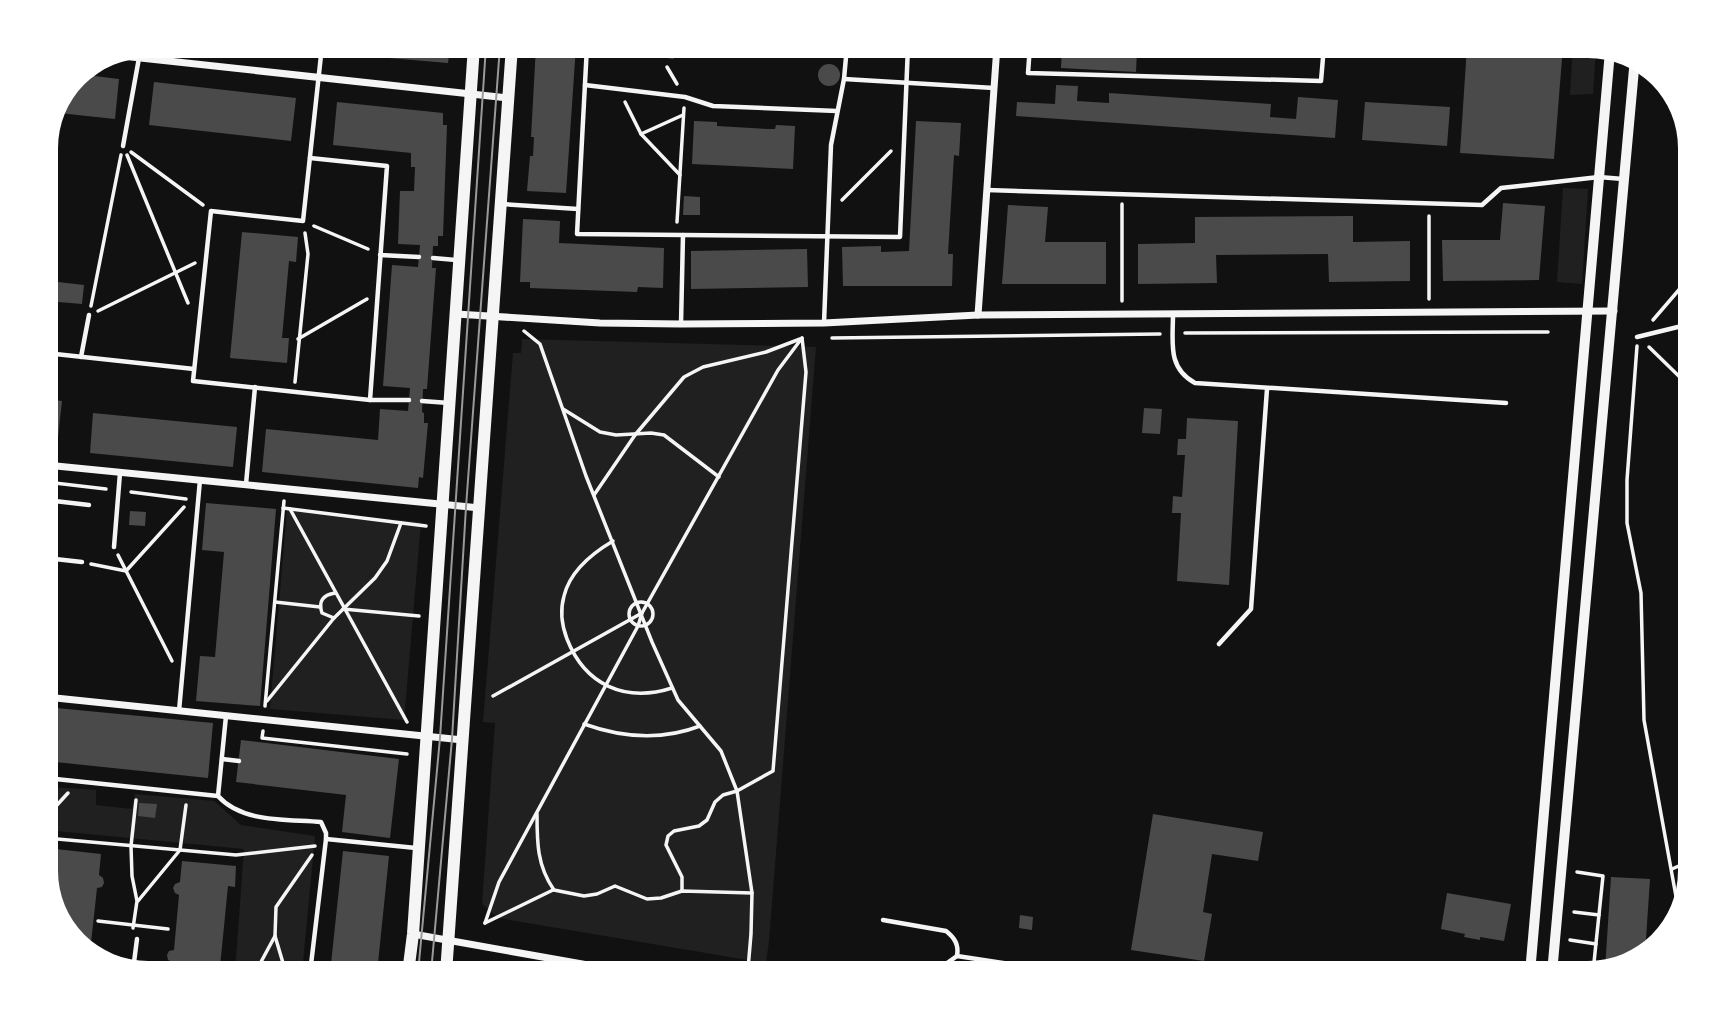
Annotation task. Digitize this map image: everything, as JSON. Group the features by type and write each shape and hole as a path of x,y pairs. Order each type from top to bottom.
{"main road":[{"path":"410,961 473,58"},
{"path":"447,961 511,58"}],"street":[{"path":"142,58 508,98"},
{"path":"978,315 995,58"},
{"path":"1531,961 1609,61"},
{"path":"1553,961 1634,71"},
{"path":"456,314 600,323 681,324 824,323 978,315 1614,311"},
{"path":"58,466 480,508"},
{"path":"58,698 464,741"},
{"path":"413,934 562,961"}],"lane":[{"path":"320,58 303,221 211,211 193,381 370,400 408,400"},
{"path":"586,58 577,234 900,237 907,58"},
{"path":"824,323 831,145 844,79 845,58"},
{"path":"1029,58 1028,73 1321,81 1323,58"},
{"path":"123,146 139,59"},
{"path":"844,79 994,88"},
{"path":"585,85 685,97 713,106 837,111"},
{"path":"310,158 387,166 370,400"},
{"path":"986,190 1482,205 1501,188 1600,177 1624,179"},
{"path":"501,204 578,209"},
{"path":"681,324 683,235"},
{"path":"380,254 419,257"},
{"path":"433,258 459,260"},
{"path":"1173,313 1175,362 1181,376 1195,383 1506,403"},
{"path":"81,357 89,315"},
{"path":"1637,337 1678,327"},
{"path":"58,355 194,369"},
{"path":"246,485 255,387"},
{"path":"1219,644 1251,610 1267,389"},
{"path":"422,401 449,403"},
{"path":"114,547 120,472"},
{"path":"179,711 200,480"},
{"path":"58,501 89,505"},
{"path":"58,559 82,562"},
{"path":"218,796 226,716"},
{"path":"222,759 239,761"},
{"path":"58,779 218,796 243,814 321,822 326,839 312,961"},
{"path":"326,839 419,848"},
{"path":"883,920 946,931 954,938 958,949 957,956 950,961"},
{"path":"134,960 137,939"},
{"path":"957,956 988,961"}],"path":[{"path":"662,58 685,97 677,235"},
{"path":"619,89 641,134 680,175"},
{"path":"641,134 684,115"},
{"path":"828,214 904,137"},
{"path":"123,146 211,211"},
{"path":"123,146 198,327"},
{"path":"89,315 123,146"},
{"path":"1122,194 1122,314"},
{"path":"1429,203 1429,312"},
{"path":"303,221 380,254"},
{"path":"294,392 307,254 303,221"},
{"path":"89,315 206,258"},
{"path":"1676,891 1644,720 1641,593 1627,523 1627,480 1637,337 1678,291"},
{"path":"298,339 377,292"},
{"path":"520,328 540,344 594,495 678,700 721,751 737,791 752,892 749,961"},
{"path":"1637,337 1678,376"},
{"path":"594,495 635,435 684,377 703,367 766,352 802,338"},
{"path":"752,892 682,891 662,898 648,899 615,886 584,896 554,890 485,923 499,882 638,626 642,613 778,370 802,338"},
{"path":"682,891 682,877 666,845 668,836 674,831 699,826 707,820 715,802 723,795 737,791 773,771 806,372 802,338"},
{"path":"561,408 600,432 616,435 664,435 720,477"},
{"path":"58,483 191,499"},
{"path":"285,489 262,738 407,754"},
{"path":"126,570 191,499 191,492 199,493"},
{"path":"283,508 426,526"},
{"path":"290,509 410,727"},
{"path":"266,702 334,618 375,578 387,561 401,523"},
{"path":"613,541 583,562 564,596 563,623 572,652 594,679 605,685 638,694 659,693 673,688"},
{"path":"114,547 177,672"},
{"path":"82,562 126,570"},
{"path":"334,618 322,613 320,607 327,594 335,593"},
{"path":"275,602 320,607"},
{"path":"638,603 648,605 653,614 651,621 638,626"},
{"path":"638,603 631,610 631,619 638,626"},
{"path":"343,609 419,616"},
{"path":"493,696 642,613"},
{"path":"584,724 639,737 680,733 700,726"},
{"path":"58,804 79,782"},
{"path":"137,787 131,846 132,876 137,903 133,933 137,939"},
{"path":"137,903 180,850 187,793"},
{"path":"537,812 540,863 544,877 554,890"},
{"path":"58,839 236,855 318,846 276,907 275,936 282,961"},
{"path":"1672,869 1678,866"},
{"path":"1578,874 1603,876 1594,960"},
{"path":"1574,912 1599,915"},
{"path":"98,921 168,929"},
{"path":"262,961 275,936"},
{"path":"1570,940 1596,944"}],"shaded area":[{"path":"1572,58 1595,59 1593,94 1570,95"},
{"path":"1563,188 1588,189 1582,284 1557,282"},
{"path":"522,339 816,347 766,961 498,918 482,904 495,723 483,722 513,353 521,353"},
{"path":"287,510 421,522 404,720 270,709"},
{"path":"58,788 96,790 96,805 132,809 135,794 214,801 241,825 315,836 303,961 236,961 244,849 58,831"}],"building":[{"path":"389,58 449,58 448,63"},
{"path":"535,58 575,58 566,193 527,191 530,156 533,156 534,137 531,137"},
{"path":"1061,58 1137,58 1136,72 1061,68"},
{"path":"1466,58 1562,58 1554,159 1460,153"},
{"path":"829,64 837,67 840,75 837,83 829,86 821,83 818,75 821,67"},
{"path":"94,76 119,79 115,119 65,114 73,98"},
{"path":"154,82 296,98 291,141 149,125"},
{"path":"1056,85 1078,86 1077,101 1109,103 1109,93 1271,104 1270,117 1296,119 1298,97 1338,100 1335,138 1016,116 1017,102 1055,104"},
{"path":"337,102 443,113 443,125 447,125 443,236 438,236 438,246 433,246 432,268 436,268 427,389 423,389 422,412 424,423 428,423 423,478 419,477 418,488 262,472 266,429 378,440 380,409 408,411 410,388 383,386 392,265 418,267 420,245 398,244 400,191 414,191 415,167 411,167 411,153 333,145"},
{"path":"1365,102 1450,107 1447,146 1362,140"},
{"path":"694,121 717,122 717,126 768,129 775,129 776,125 795,126 793,169 692,164"},
{"path":"916,121 961,123 959,156 954,155 948,254 953,254 952,286 843,286 842,247 881,246 881,252 909,251"},
{"path":"684,196 700,197 700,215 683,215"},
{"path":"1503,203 1545,206 1539,280 1443,281 1442,240 1500,240"},
{"path":"1008,205 1048,207 1045,242 1106,242 1106,284 1002,284"},
{"path":"1353,216 1353,242 1410,241 1410,281 1329,282 1328,254 1216,255 1217,283 1138,284 1138,244 1195,243 1195,217"},
{"path":"523,219 560,221 559,243 664,248 663,288 638,287 637,292 530,288 530,282 520,282"},
{"path":"242,232 298,237 296,262 289,261 282,338 289,338 287,363 230,358"},
{"path":"807,249 808,287 691,289 691,251"},
{"path":"58,282 84,285 82,304 58,302"},
{"path":"58,400 62,401 58,437"},
{"path":"1144,408 1162,409 1160,434 1142,433"},
{"path":"93,413 237,427 233,467 90,453"},
{"path":"1187,418 1238,421 1229,585 1177,581 1181,513 1172,513 1173,496 1182,497 1185,455 1177,455 1178,439 1186,439"},
{"path":"206,503 276,509 260,706 196,701 200,656 215,657 224,552 202,550"},
{"path":"130,511 146,512 145,526 129,525"},
{"path":"58,708 213,723 208,778 58,762"},
{"path":"241,740 399,759 390,838 342,832 346,795 236,782"},
{"path":"139,803 157,804 155,818 138,816"},
{"path":"1153,814 1263,832 1258,861 1212,854 1203,912 1212,914 1204,961 1131,950"},
{"path":"58,849 101,854 99,875 104,883 97,888 91,941 76,926 61,894"},
{"path":"343,851 389,856 378,961 331,961"},
{"path":"182,861 236,866 235,887 228,886 221,961 168,960 169,951 174,950 179,895 173,888 180,882"},
{"path":"1611,877 1650,879 1646,940 1633,949 1606,959"},
{"path":"1447,893 1511,904 1504,941 1464,937 1465,934 1441,929"},
{"path":"1020,915 1033,917 1032,930 1019,928"}],"tram line":[{"path":"419,961 440,738 485,58"},
{"path":"432,961 452,739 499,58"}]}
